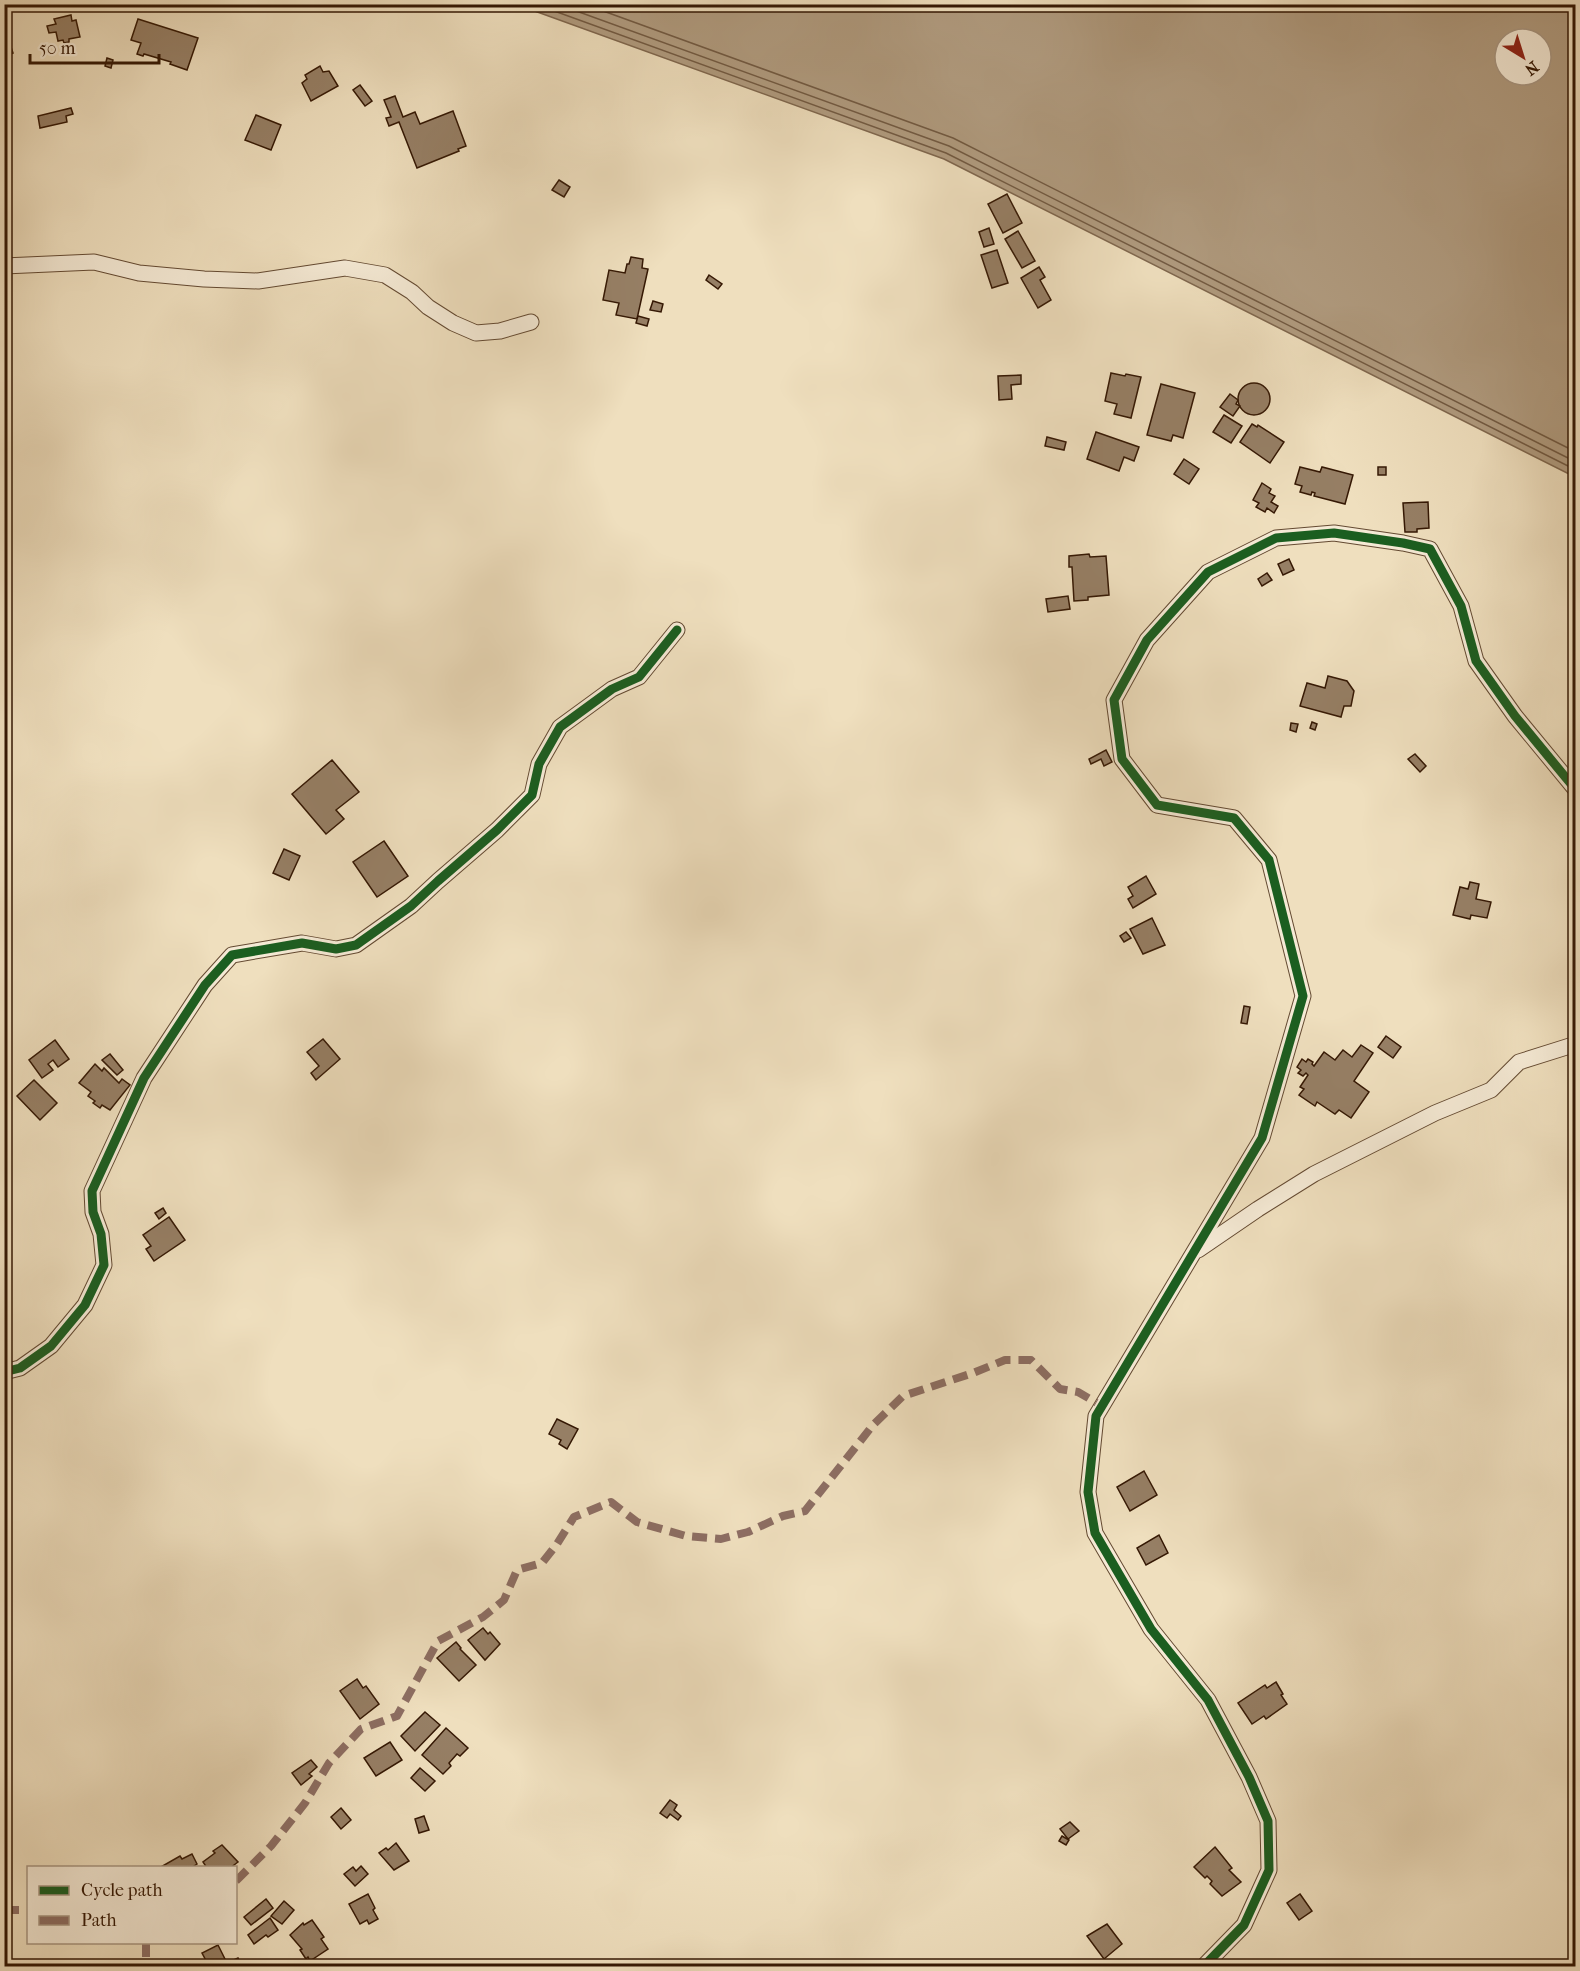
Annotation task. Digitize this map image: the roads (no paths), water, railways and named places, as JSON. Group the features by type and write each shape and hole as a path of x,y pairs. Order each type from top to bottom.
{"street":[{"path":"4,266 94,262 139,273 258,281 345,268 385,274 453,323 476,333 500,331 531,322"},
{"path":"1204,1966 1244,1925 1269,1870 1268,1821 1249,1777 1208,1700 1151,1629 1095,1533 1088,1492 1096,1416 1262,1138 1303,996 1269,860 1234,818 1157,805 1122,759 1114,700 1147,640 1208,572 1276,538 1334,533 1403,543 1430,549 1461,606 1476,661 1515,716 1575,790"},
{"path":"4,1372 20,1368 51,1346 85,1305 104,1265 101,1234 93,1212 92,1191 144,1078 205,985 232,955 302,943 336,949 356,945 384,926 411,906 497,830 532,795 539,764 560,727 612,689 639,677 678,630"},
{"path":"1193,1253 1257,1209 1314,1174 1435,1113 1491,1090 1520,1062 1575,1044"}],"water":[{"path":"518,5 1575,5 1575,477 944,159"}]}
